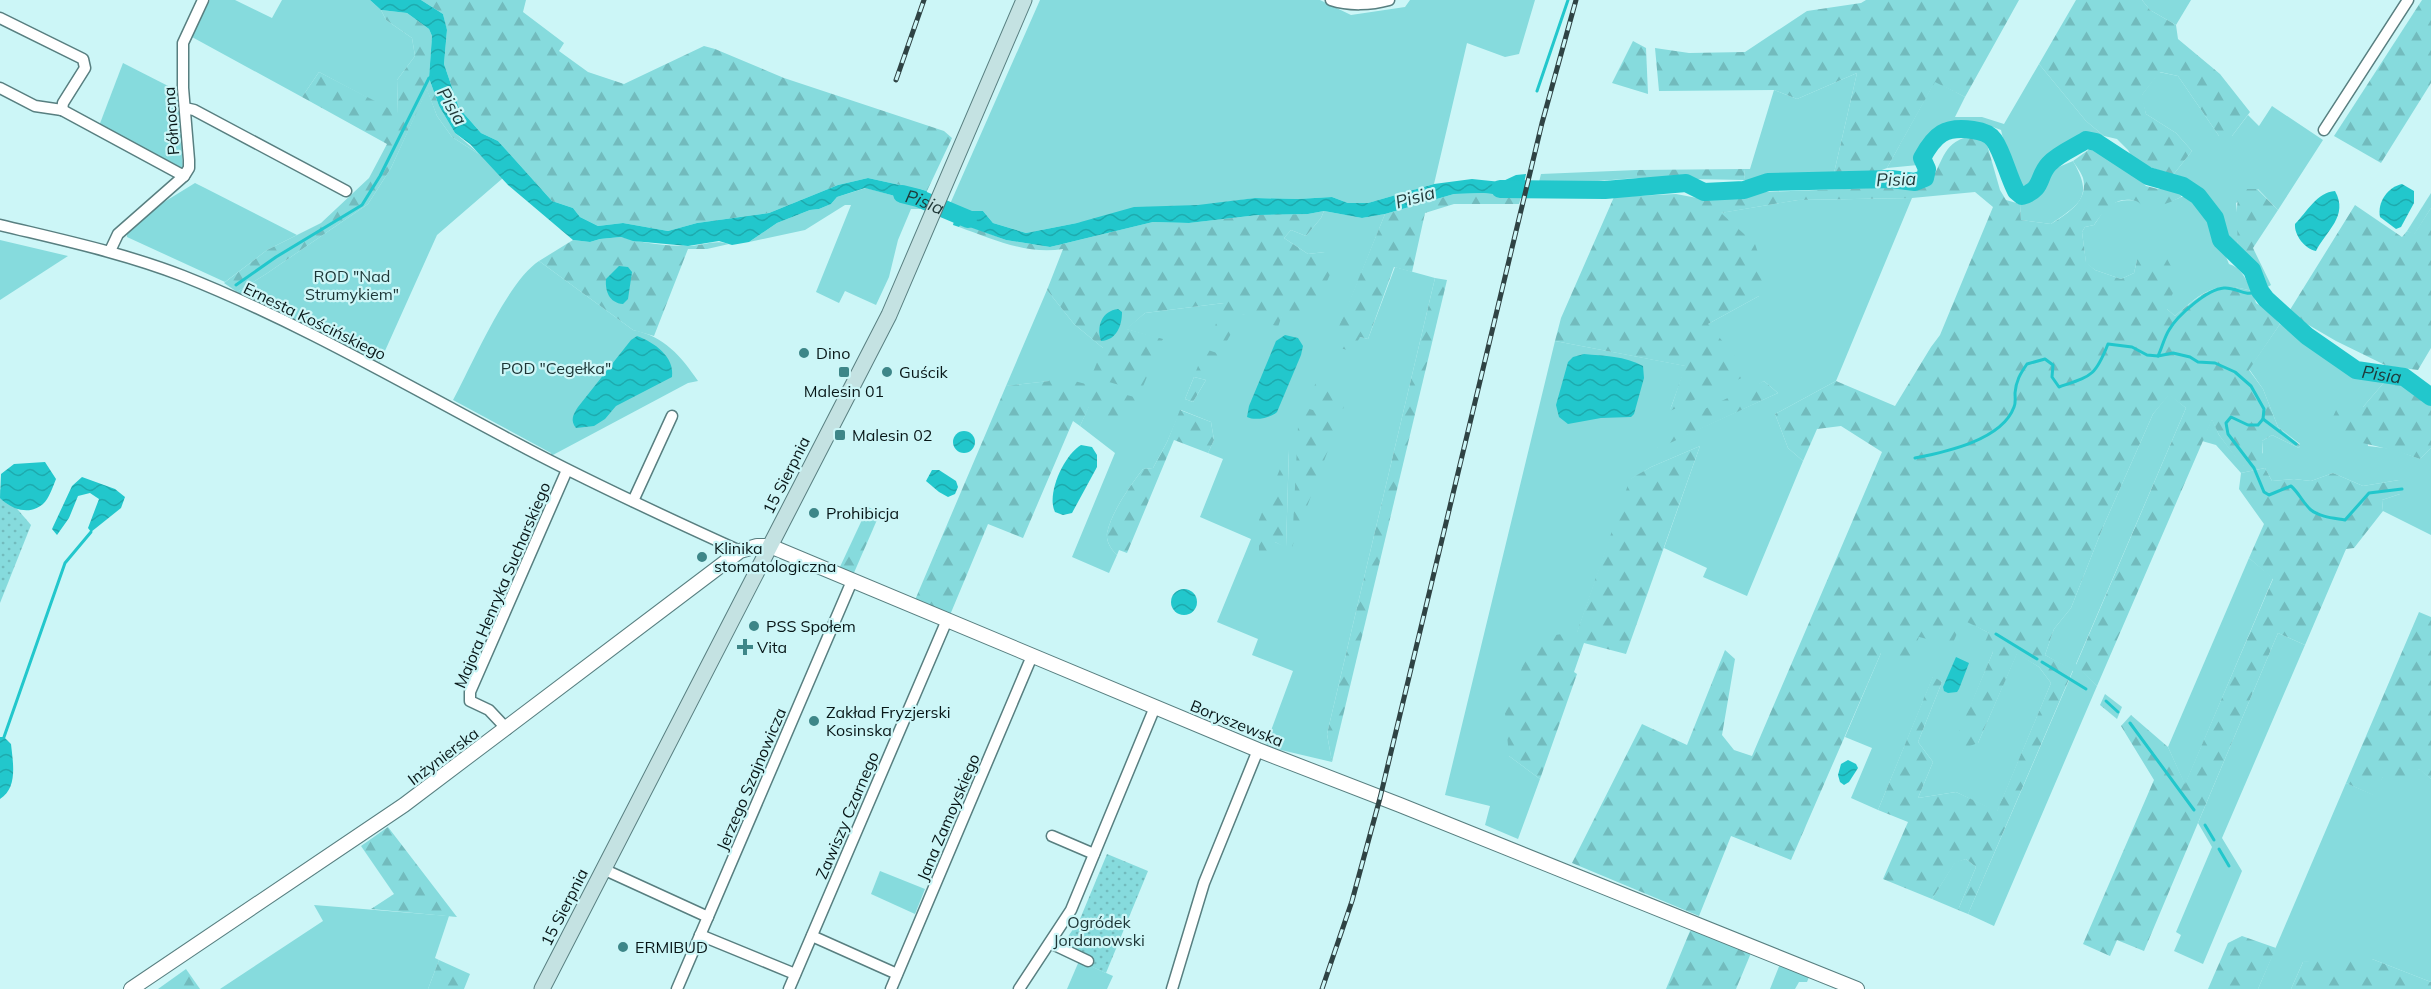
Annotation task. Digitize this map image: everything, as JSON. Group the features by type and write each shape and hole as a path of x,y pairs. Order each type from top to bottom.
{"main road":[{"name":"15 Sierpnia","path":"542,989 889,315 1024,0"}],"street":[{"name":"Północna","path":"0,88 35,106 62,110 184,176 189,168 189,160 183,43 203,0"},
{"path":"1331,0 1357,4 1389,0"},
{"path":"2324,130 2408,0"},
{"path":"0,18 83,59 85,68 63,103 62,110"},
{"path":"185,108 194,110 346,191"},
{"path":"110,251 118,234 184,176"},
{"name":"Ernesta Kościńskiego","path":"0,225 110,251 183,276 250,305 364,361 567,470 740,551"},
{"path":"633,501 672,416"},
{"name":"Majora Henryka Sucharskiego","path":"507,729 489,710 470,701 468,696 567,470"},
{"name":"Inżynierska","path":"131,989 404,805 740,551 757,546 770,546"},
{"name":"Boryszewska","path":"770,546 1258,750 1857,989"},
{"name":"Jerzego Szajnowicza","path":"677,989 852,581"},
{"name":"Zawiszy Czarnego","path":"789,989 947,620"},
{"name":"Jana Zamoyskiego","path":"891,989 1032,656"},
{"path":"1019,989 1071,910 1155,707"},
{"path":"1173,989 1204,883 1258,750"},
{"path":"1052,836 1094,854"},
{"path":"603,869 708,917"},
{"path":"700,935 795,974"},
{"path":"812,936 897,974"},
{"path":"1050,943 1088,961"}],"green space":[{"path":"210,0 235,0 272,18 282,0 370,0 381,10 386,20 412,38 415,56 397,80 398,114 319,72 302,97 192,37"},
{"path":"421,0 526,0 523,12 564,43 559,51 588,72 624,84 704,46 784,78 944,131 952,138 927,191 868,178 838,185 769,213 697,223 668,231 623,223 598,226 580,217 573,208 552,201 498,141 481,133 459,108 444,64 447,31 443,14"},
{"path":"1040,0 1320,0 1351,15 1405,7 1410,0 1535,0 1519,54 1505,57 1467,43 1434,184 1368,203 1348,203 1332,197 1255,198 1077,223 1026,233 993,223 983,211 966,211 950,204"},
{"path":"1866,0 2019,0 1965,97 1935,82 1887,168 1874,173 1834,173 1857,73 1797,99 1774,90 1659,91 1655,48 1689,53 1745,52 1807,11 1861,3"},
{"path":"2076,0 2142,0 2150,10 2176,25 2178,39 2220,74 2250,112 2232,136 2219,136 2178,76 2160,72 2142,95 2146,114 2176,133 2192,151 2173,175 2135,162 2128,150 2117,139 2104,136 2086,121 2039,64"},
{"path":"2142,0 2191,0 2176,25 2150,10"},
{"path":"2422,0 2431,0 2431,83 2381,163 2334,136"},
{"path":"381,10 407,13 429,29 432,36 429,78 439,106 455,133 482,156 452,137 437,116 427,90 391,168 368,204 237,292 224,283 267,250 321,223 369,178 387,144 302,97 319,72 398,113 397,80 415,56 412,38 386,20"},
{"path":"1633,41 1646,48 1648,94 1612,83"},
{"path":"123,63 178,91 183,170 99,126"},
{"path":"2039,64 2086,121 2104,136 2093,134 2048,157 2038,171 2037,181 2028,185 2019,185 2015,181 2001,130 1952,121 1935,130 1916,157 1918,165 1887,168 1935,81 1965,97 1955,117 1982,117 2004,124"},
{"path":"2159,72 2178,76 2219,136 2232,136 2248,115 2259,126 2272,106 2323,140 2278,210 2258,189 2236,203 2239,231 2237,249 2224,235 2220,212 2201,190 2173,175 2192,151 2176,133 2146,114 2141,96"},
{"path":"1857,73 1834,173 1745,180 1744,169 1750,169 1774,90 1797,99"},
{"name":"ROD \"Nad Strumykiem\"","path":"427,89 437,116 452,137 482,156 503,178 437,235 380,362 237,292 368,204 391,168"},
{"path":"1978,136 1986,141 2000,190 2006,200 2020,204 2021,220 2051,224 2075,206 2080,200 2084,186 2083,178 2073,161 2091,148 2125,167 2146,186 2180,190 2181,197 2158,206 2148,207 2129,200 2116,202 2102,214 2094,225 2085,227 2082,232 2086,262 2095,270 2121,279 2134,273 2137,260 2146,251 2166,257 2178,279 2167,309 2175,316 2202,295 2218,288 2228,287 2252,291 2256,303 2280,324 2249,370 2263,389 2278,427 2300,445 2299,448 2272,435 2262,441 2263,465 2242,466 2219,435 2212,420 2097,686 2076,665 2186,408 2169,395 2153,414 2103,527 2071,608 2054,629 2045,655 2073,670 1968,914 1958,910 1976,867 1966,859 1955,863 1932,899 1883,879 1908,822 1878,810 1933,676 1942,682 1918,742 1933,762 1918,798 1956,792 1997,811 2051,683 2039,667 2017,654 1978,743 1959,750 1955,741 1993,652 1985,642 1989,633 1963,620 1952,645 1919,637 1905,670 1881,653 1791,860 1731,836 1699,916 1572,863 1642,724 1687,745 1725,650 1735,659 1722,735 1734,750 1752,756 1882,452 1841,426 1817,429 1803,461 1788,448 1775,414 1836,381 1895,406 1940,335 1993,207 1975,192 1912,198 1798,200 1721,213 1755,244 1765,273 1759,296 1708,324 1750,374 1670,411 1685,366 1555,341 1561,318 1614,197 1676,194 1708,200 1761,192 1925,186 1952,144 1963,138"},
{"path":"2073,161 2079,173 2083,191 2077,204 2051,224 2021,220 2020,204 2031,201 2045,185 2054,169"},
{"path":"1744,169 1745,180 1637,178 1637,170"},
{"path":"1637,170 1637,178 1585,182 1539,182 1541,174"},
{"path":"195,183 297,235 267,250 225,282 127,237 127,232 156,207"},
{"path":"866,188 895,196 920,207 920,209 911,209 898,240 889,277 876,305 845,291 839,303 816,292 851,205 845,205 805,230 749,242 777,223 810,210 819,209 831,204 837,197"},
{"path":"2240,189 2257,189 2278,210 2253,248 2271,285 2266,288 2255,266 2237,249 2237,204"},
{"path":"1483,193 1521,197 1519,204 1454,204 1425,213 1412,272 1394,267 1368,339 1360,337 1352,351 1331,346 1385,214 1454,194"},
{"path":"2431,193 2431,208 2414,235 2407,231"},
{"path":"2189,197 2203,213 2213,230 2215,243 2224,252 2229,264 2243,275 2252,291 2228,287 2210,290 2193,300 2175,316 2167,309 2137,260 2134,273 2121,279 2095,270 2086,263 2082,232 2085,227 2094,225 2105,209 2121,201 2162,202"},
{"path":"1912,198 1836,381 1775,414 1788,448 1803,461 1747,596 1703,577 1707,568 1664,548 1700,446 1651,467 1631,479 1577,633 1509,756 1540,779 1518,839 1485,825 1490,806 1445,795 1555,341 1686,366 1670,410 1708,324 1759,296 1754,244 1720,213 1798,200","holes":["1764,381 1778,393 1657,448"]},
{"path":"2355,205 2402,237 2407,231 2414,234 2431,208 2431,348 2418,370 2387,366 2336,341 2288,313"},
{"path":"1324,211 1362,218 1385,214 1332,346 1360,337 1368,339 1395,267 1435,278 1327,734 1332,762 1281,750 1266,744 1293,671 1252,655 1258,639 1217,622 1251,539 1200,517 1223,459 1208,453 1214,440 1211,422 1181,410 1153,468 1143,469 1127,491 1109,525 1107,539 1117,555 1109,573 1072,557 1115,453 1080,426 1089,406 1050,381 1006,386 1047,290 1074,324 1103,348 1163,340 1126,329 1145,313 1224,303 1242,314 1281,318 1325,252 1308,254 1284,238 1291,230 1306,236","holes":["1194,377 1206,380 1193,402 1185,399","1289,449 1286,547 1275,542"]},
{"path":"1324,211 1306,236 1291,230 1284,238 1308,254 1325,252 1336,261 1324,288 1297,316 1281,318 1278,327 1242,314 1223,348 1208,344 1224,303 1145,313 1127,329 1163,339 1141,391 1091,377 1103,348 1074,324 1047,290 1063,249 1023,248 959,227 961,223 1006,240 1050,247 1153,222 1189,223 1258,215 1308,214"},
{"path":"621,237 671,245 693,246 713,242 729,244 707,249 688,249 654,336 633,330 539,261 573,240 590,242"},
{"path":"0,240 68,256 0,300"},
{"name":"POD \"Cegełka\"","path":"539,261 633,330 654,337 671,348 698,381 688,383 551,456 551,453 453,400 503,304 527,271"},
{"path":"1435,278 1447,280 1332,762 1327,734"},
{"path":"2280,324 2325,356 2339,363 2343,371 2356,376 2387,379 2363,407 2368,446 2393,449 2420,459 2431,448 2431,535 2383,511 2382,500 2400,494 2399,480 2363,486 2333,473 2311,481 2294,479 2272,481 2265,468 2241,473 2216,445 2202,441 2212,419 2219,435 2243,466 2263,453 2262,441 2272,435 2299,448 2300,444 2278,427 2263,389 2249,369"},
{"path":"1205,349 1220,354 1209,374 1196,371"},
{"path":"1052,375 1138,398 1125,428 1089,407 1080,426 1073,421 1023,538 988,524 950,615 915,600 1006,386 1049,381"},
{"path":"1194,377 1206,380 1193,402 1185,399"},
{"path":"2387,379 2403,383 2414,395 2431,406 2431,448 2420,459 2333,435 2331,421 2338,406 2363,407"},
{"path":"1764,381 1778,393 1657,449 1664,428"},
{"path":"1316,382 1350,391 1343,409 1309,400"},
{"path":"2169,394 2186,408 2076,664 2097,686 1994,926 1968,914 2073,671 2045,655 2054,629 2071,608 2103,527 2153,414"},
{"path":"1306,408 1340,418 1292,547 1298,427"},
{"path":"1180,410 1211,422 1214,440 1208,453 1174,440 1127,553 1119,550 1117,555 1107,539 1109,525 1127,491 1143,469 1153,468"},
{"path":"1700,446 1626,654 1584,643 1574,672 1577,674 1540,779 1509,756 1505,713 1533,638 1577,632 1630,479 1651,467"},
{"path":"1289,447 1286,548 1275,542 1266,567 1259,564 1259,520"},
{"path":"2265,468 2272,481 2294,479 2311,481 2333,473 2363,486 2399,480 2405,489 2400,494 2382,500 2383,511 2354,548 2346,549 2305,645 2278,633 2144,951 2117,940 2110,956 2083,944 2154,780 2121,726 2131,715 2168,747 2185,784 2273,579 2249,558 2264,524 2239,489 2241,473"},
{"path":"0,489 31,525 0,603"},
{"path":"868,507 880,513 853,575 839,569"},
{"path":"2249,558 2273,578 2185,785 2168,747"},
{"path":"2419,612 2431,617 2431,779 2419,769 2410,790 2383,777 2375,796 2346,783"},
{"path":"1963,619 1989,633 1993,652 1956,741 1978,743 2017,653 2039,667 2051,683 1997,812 1956,792 1918,798 1933,762 1918,742 1942,682 1933,677 1878,810 1851,798 1872,748 1845,737 1881,653"},
{"path":"2278,633 2305,645 2222,838 2242,871 2203,964 2174,951 2181,935 2176,932 2212,847 2198,823"},
{"path":"2105,694 2122,707 2117,719 2100,705"},
{"path":"2420,769 2431,779 2431,982 2372,959 2303,962 2291,989 2258,989 2346,783 2374,795 2383,776"},
{"path":"388,827 457,917 371,909 394,894 361,846"},
{"name":"Ogródek Jordanowski","path":"1107,854 1148,871 1106,973 1090,966 1094,958 1063,944 1080,919"},
{"path":"1966,859 1976,867 1958,910 1932,899 1955,862"},
{"path":"880,871 925,889 915,914 871,894"},
{"path":"314,905 449,916 435,958 439,960 428,989 220,989 323,921"},
{"path":"1696,930 1751,953 1736,989 1666,989 1690,931"},
{"path":"2242,936 2276,948 2258,989 2208,989 2228,943"},
{"path":"2340,956 2372,959 2431,982 2431,989 2291,989 2303,962"},
{"path":"439,960 470,974 464,989 428,989"},
{"path":"1079,961 1113,976 1107,989 1067,989"},
{"path":"1780,964 1809,977 1807,982 1799,982 1795,989 1770,989"},
{"path":"186,969 200,989 158,989"}],"water":[{"path":"370,0 421,0 443,14 447,30 444,64 459,108 481,133 498,141 552,201 573,208 580,217 598,226 623,223 668,231 697,223 769,213 838,185 868,178 927,191 920,207 895,196 865,188 837,197 831,204 819,209 810,210 777,223 749,242 732,245 719,241 688,246 633,241 621,237 590,242 573,240 508,185 470,144 455,133 439,106 429,78 432,36 429,29 407,13 381,10"},
{"path":"1526,174 1521,197 1483,193 1454,194 1385,214 1362,218 1324,211 1308,214 1258,215 1189,223 1153,222 1050,247 1006,240 961,224 959,227 953,225 954,221 944,217 950,204 966,211 983,211 993,223 1026,233 1077,223 1134,207 1198,205 1255,198 1332,197 1348,203 1368,203 1434,184 1472,179 1501,182 1516,175"},
{"path":"2402,184 2414,191 2414,203 2401,227 2396,229 2380,217 2380,206 2392,188"},
{"path":"2335,191 2339,200 2338,216 2316,251 2312,250 2298,237 2295,224 2313,203 2323,195"},
{"path":"619,266 628,267 632,272 628,299 623,304 611,299 606,288 606,279"},
{"path":"1118,309 1122,312 1118,331 1111,338 1101,341 1099,330 1104,316"},
{"path":"1285,335 1298,338 1303,346 1277,412 1262,418 1247,417 1249,406 1276,341"},
{"path":"637,336 662,351 670,363 672,377 616,406 605,419 594,426 576,428 573,418 578,407 631,340"},
{"path":"1584,354 1622,358 1643,366 1644,378 1634,414 1631,417 1601,418 1568,424 1559,417 1556,405 1568,362 1573,357"},
{"path":"964,431 972,434 975,442 972,450 964,453 956,450 953,442 956,434"},
{"path":"1081,445 1092,447 1097,455 1097,467 1072,513 1063,515 1055,512 1053,495 1055,486 1068,457"},
{"path":"45,462 56,479 49,496 38,508 20,510 0,498 1,474 14,464"},
{"path":"932,470 939,470 956,481 958,487 955,494 948,497 926,481"},
{"path":"82,477 115,489 125,497 121,508 91,532 88,528 99,499 90,493 78,496 69,518 57,535 52,529 72,486"},
{"path":"1184,589 1193,593 1197,602 1193,611 1184,615 1175,611 1171,602 1175,593"},
{"path":"1956,657 1969,663 1957,692 1948,693 1943,687"},
{"path":"0,737 4,737 11,744 13,774 10,788 0,799"},
{"path":"1848,760 1856,764 1858,768 1849,782 1844,785 1840,782 1838,775 1841,764"}],"waterway":[{"path":"1537,91 1568,0"},
{"path":"236,285 276,257 362,205 380,176 431,77"},
{"name":"Pisia","path":"1500,189 1605,190 1686,183 1704,192 1744,190 1768,182 1891,179 1915,182 1925,178 1927,169 1922,158 1936,138 1942,133 1963,129 1976,130 1992,138 2000,151 2016,191 2022,196 2034,190 2045,169 2057,157 2086,140 2096,142 2148,176 2183,186 2198,196 2215,218 2221,240 2252,270 2260,291 2266,299 2307,336 2356,370 2404,377 2431,397"},
{"name":"Pisia","path":"902,194 918,198 968,219"},
{"path":"2158,356 2173,324 2201,298 2224,288 2245,293 2260,291"},
{"path":"1915,458 1972,443 1998,428 2008,418 2014,407 2017,381 2027,364 2045,359 2053,365 2052,377 2059,387 2091,374 2108,344 2132,347 2147,355 2158,356 2173,353 2190,357 2198,362 2215,363 2235,372 2251,386 2264,409 2263,419 2258,425 2248,425 2231,417 2226,423 2228,434 2254,468 2264,492 2269,495 2291,486 2315,512 2345,520 2369,493 2402,489"},
{"path":"2263,419 2296,444"},
{"path":"4,737 65,563 91,532"},
{"path":"1996,634 2037,659"},
{"path":"2042,662 2086,689"},
{"path":"2106,701 2118,712"},
{"path":"2130,723 2194,810"},
{"path":"2205,825 2214,840"},
{"path":"2219,849 2229,866"}],"railway":[{"path":"896,80 924,0"},
{"path":"1322,989 1352,901 1380,798 1542,123 1576,0"}],"place":[{"name":"Dino","path":"804,353"},
{"name":"Malesin 01","path":"844,372"},
{"name":"Guścik","path":"887,372"},
{"name":"Malesin 02","path":"840,435"},
{"name":"Prohibicja","path":"814,513"},
{"name":"Klinika stomatologiczna","path":"702,557"},
{"name":"PSS Społem","path":"754,626"},
{"name":"Vita","path":"745,647"},
{"name":"Zakład Fryzjerski Kosinska","path":"814,721"},
{"name":"ERMIBUD","path":"623,947"}]}
